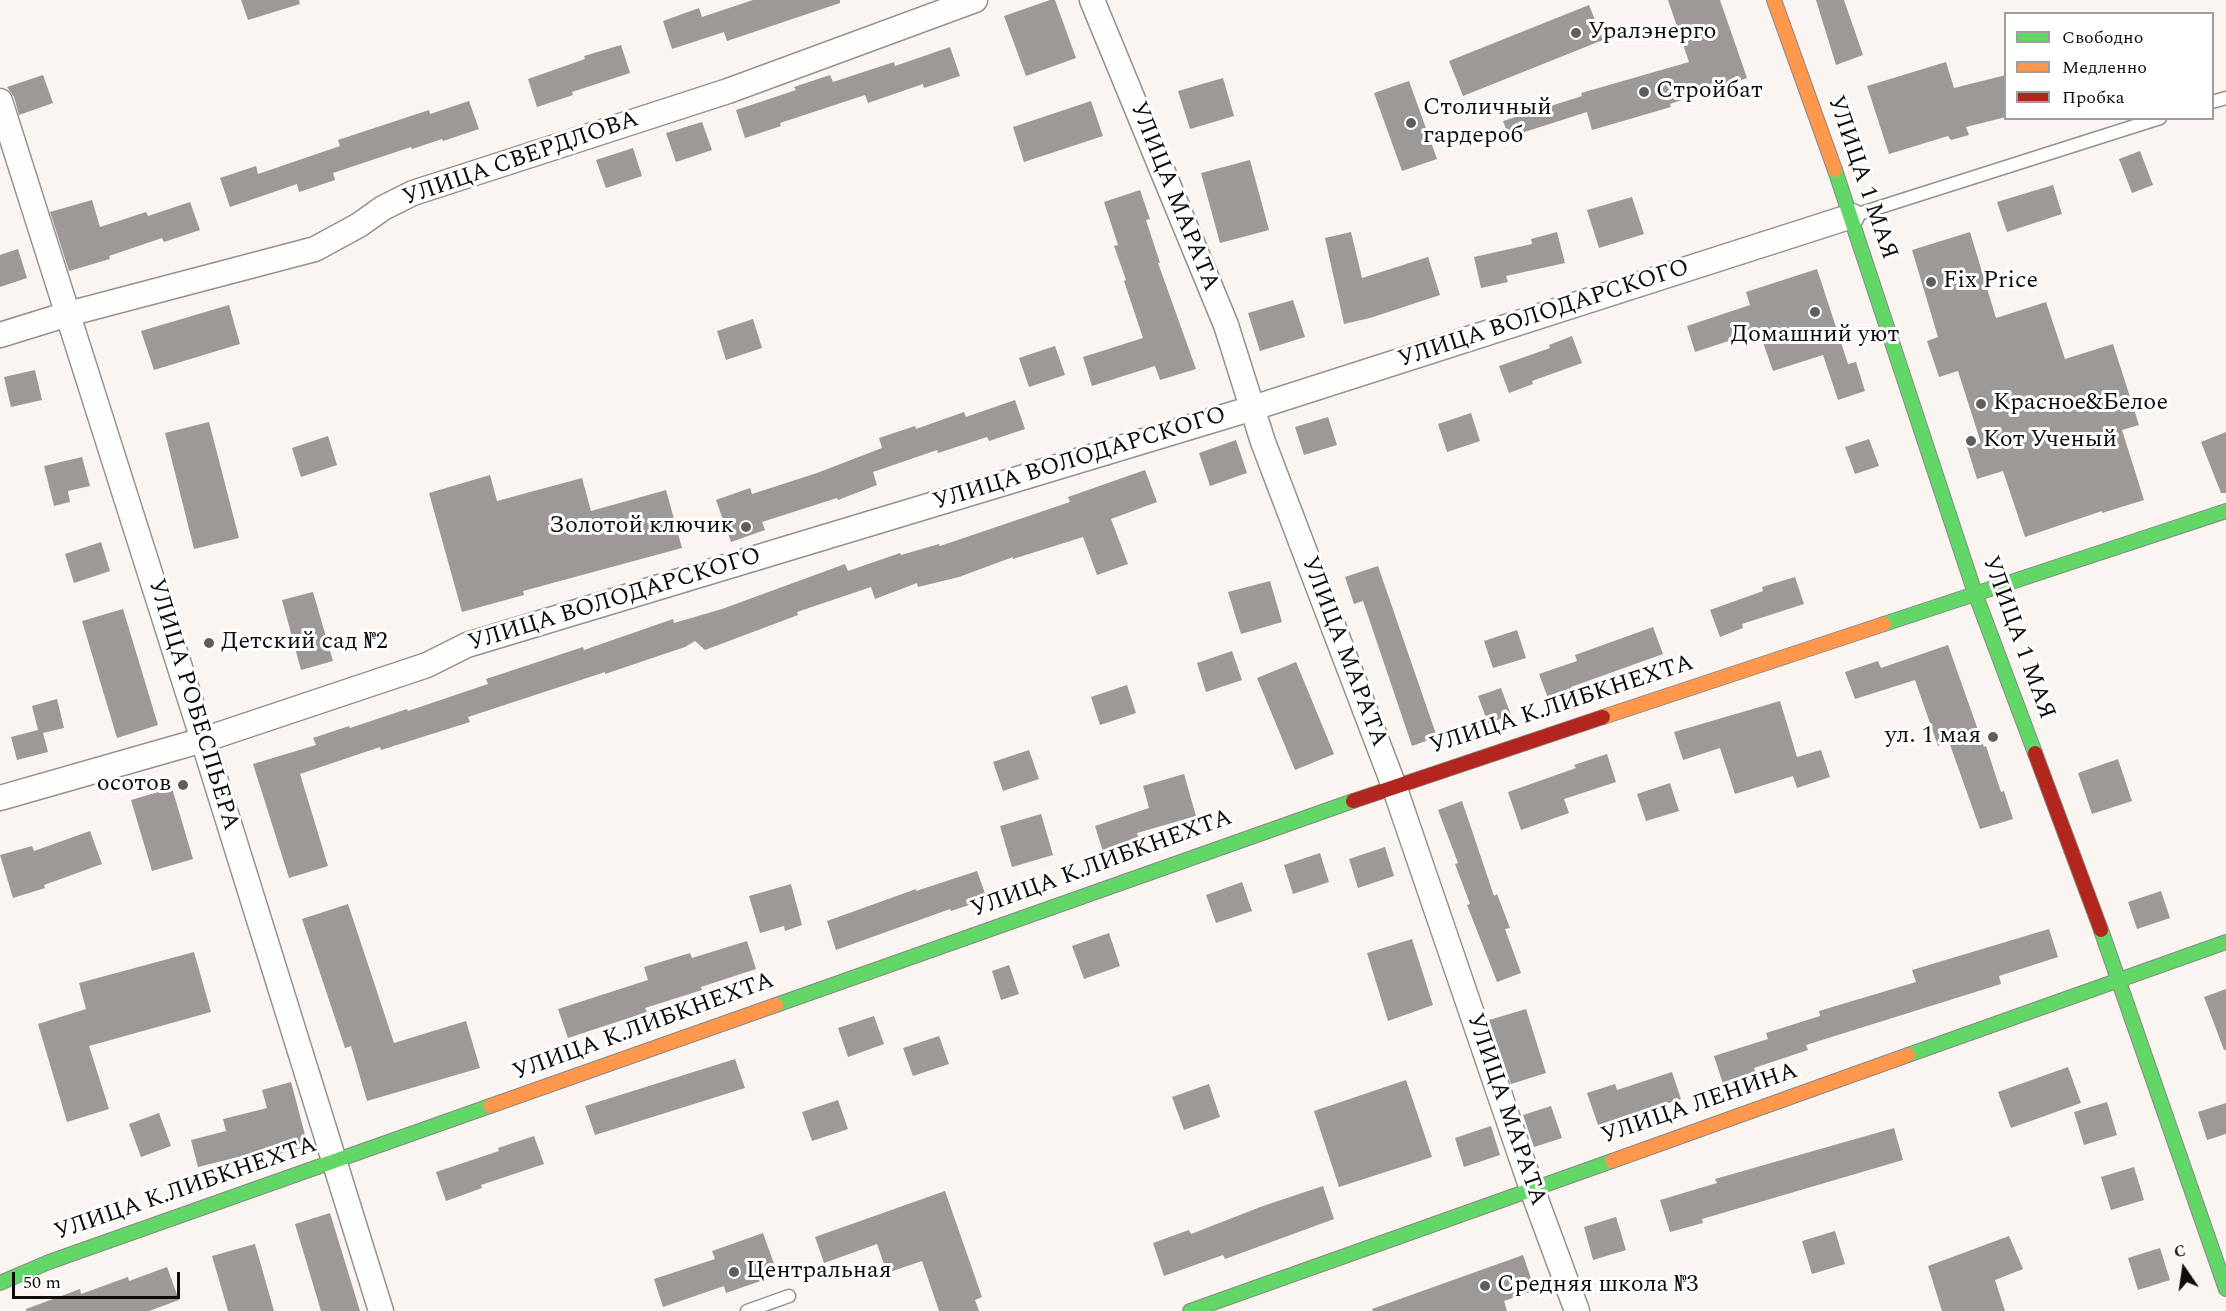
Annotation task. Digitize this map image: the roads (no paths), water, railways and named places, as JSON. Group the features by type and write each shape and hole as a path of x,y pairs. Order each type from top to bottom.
{"main road":[{"name":"УЛИЦА 1 МАЯ","path":"1774,0 1852,216 1975,593 2120,981 2226,1289"},
{"name":"УЛИЦА К.ЛИБКНЕХТА","path":"0,1283 49,1262 1394,786 2226,511"},
{"name":"УЛИЦА ЛЕНИНА","path":"1190,1311 2226,942"}],"street":[{"name":"УЛИЦА СВЕРДЛОВА","path":"0,335 68,314 315,249 359,225 382,208 414,193 728,91 975,0"},
{"name":"УЛИЦА МАРАТА","path":"1092,0 1226,325 1263,442 1394,786 1532,1189 1577,1311"},
{"name":"УЛИЦА РОБЕСПЬЕРА","path":"0,101 381,1311"},
{"name":"УЛИЦА ВОЛОДАРСКОГО","path":"0,798 203,741 428,665 467,645 1253,408 1852,216"}],"lane":[{"name":"УЛИЦА ВОЛОДАРСКОГО","path":"1852,216 2154,120"},
{"path":"747,1311 789,1296"}],"place":[{"name":"Уралэнерго","path":"1576,33"},
{"name":"Стройбат","path":"1644,92"},
{"name":"Столичный гардероб","path":"1411,123"},
{"name":"Fix Price","path":"1931,282"},
{"name":"Домашний уют","path":"1815,312"},
{"name":"Красное&Белое","path":"1981,404"},
{"name":"Кот Ученый","path":"1971,441"},
{"name":"Золотой ключик","path":"746,527"},
{"name":"Детский сад №2","path":"209,643"},
{"name":"ул. 1 мая","path":"1993,737"},
{"name":"осотов","path":"183,785"},
{"name":"Центральная","path":"734,1272"},
{"name":"Средняя школа №3","path":"1485,1286"}]}
